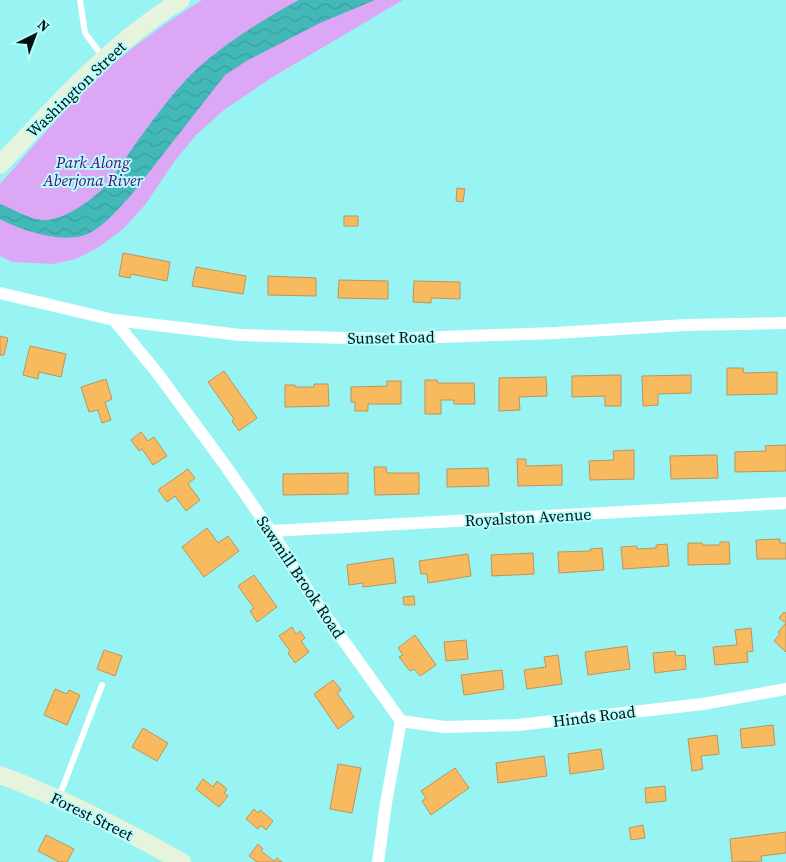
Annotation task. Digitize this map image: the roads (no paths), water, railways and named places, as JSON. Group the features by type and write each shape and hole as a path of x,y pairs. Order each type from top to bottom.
{"main road":[{"name":"Washington Street","path":"0,165 71,89 104,58 147,22 181,0"},
{"name":"Forest Street","path":"0,775 94,814 182,862"}],"street":[{"name":"Sunset Road","path":"0,293 114,320 240,335 385,339 555,333 686,325 786,323"},
{"name":"Sawmill Brook Road","path":"114,320 164,381 225,465 271,531 311,595 402,721"},
{"name":"Royalston Avenue","path":"271,531 786,503"},
{"name":"Hinds Road","path":"402,721 444,727 518,725 703,704 786,689"},
{"path":"378,862 386,803 402,721"}],"lane":[{"path":"80,0 85,33 104,58"},
{"path":"58,799 102,685"}],"water":[{"path":"299,0 375,0 320,23 248,60 225,75 132,194 118,210 90,233 69,238 44,235 9,224 0,219 0,204 40,220 64,215 83,205 112,178 159,112 178,88 196,70 239,36"}],"park label":[{"name":"Park Along Aberjona River","path":"93,171"}]}
